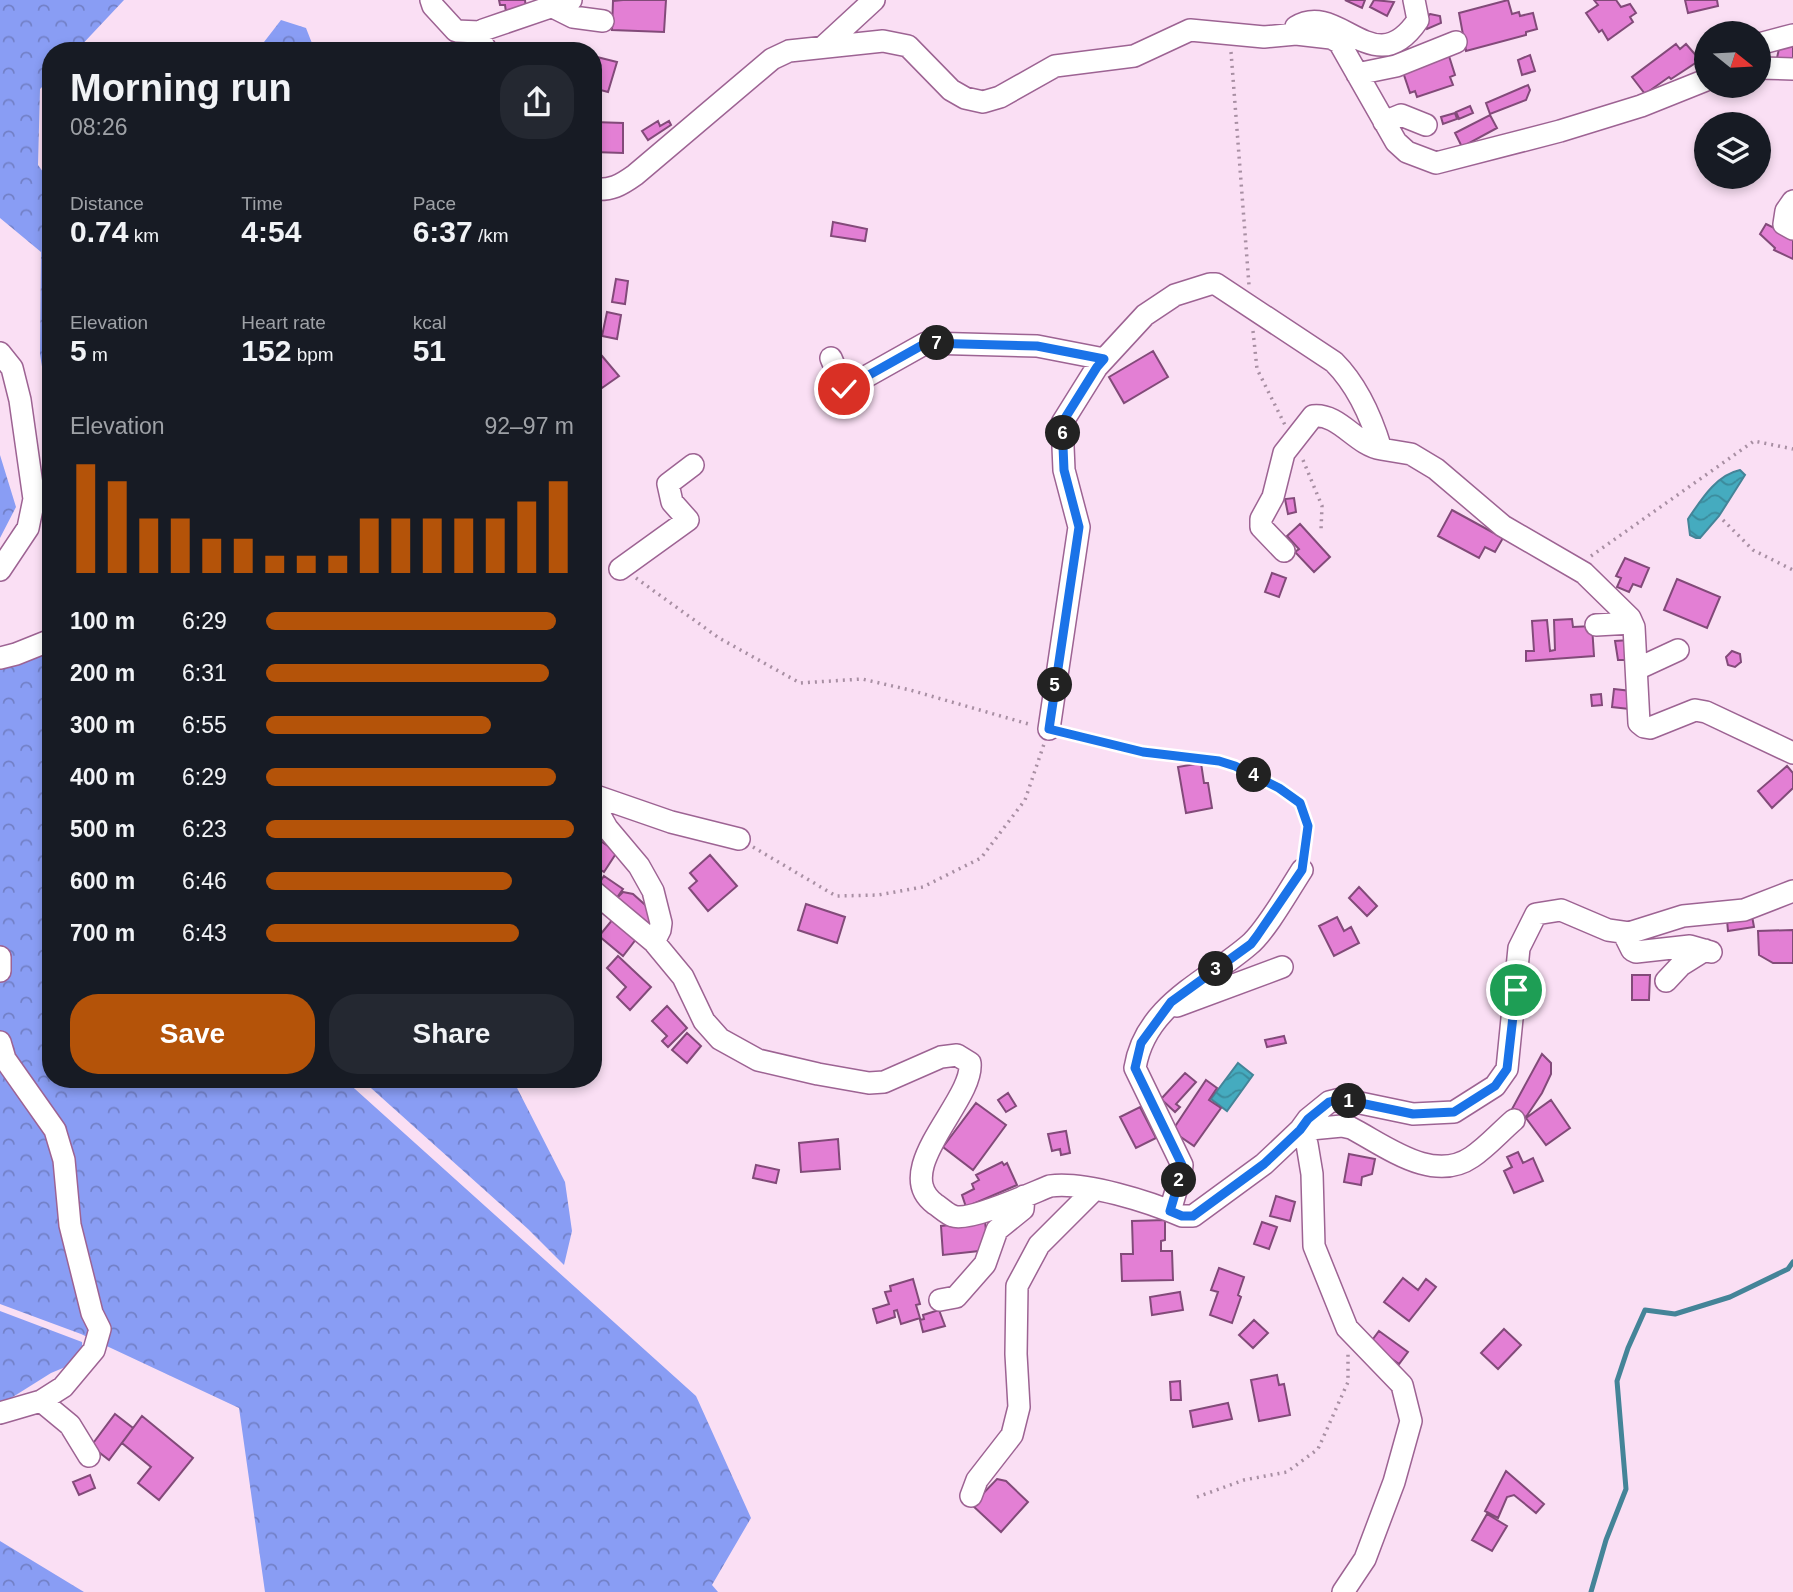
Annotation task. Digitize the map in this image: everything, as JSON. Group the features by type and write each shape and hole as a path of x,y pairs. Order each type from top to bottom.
{"street":[{"path":"431,0 433,6 456,31 483,41 562,3 573,17 603,21"},
{"path":"823,47 874,0"},
{"path":"1296,34 1296,27 1311,20 1334,24 1376,46 1391,44 1418,20 1414,0"},
{"path":"602,190 618,187 635,175 772,60 789,51 883,41 908,46 951,90 965,99 983,102 1000,97 1055,66 1134,55 1190,30 1264,37 1296,34 1335,40 1339,42 1401,148 1436,163 1618,113 1694,84"},
{"path":"1771,41 1790,37"},
{"path":"1357,74 1396,66 1456,42"},
{"path":"1771,68 1793,69"},
{"path":"1384,122 1401,115 1426,125"},
{"path":"1793,201 1786,211 1784,224 1793,229"},
{"path":"1049,729 1079,527 1064,470 1062,423 1097,367 1145,315 1175,295 1216,284 1334,362 1350,378 1381,449"},
{"path":"831,358 844,389 926,343 1037,346 1104,359"},
{"path":"0,353 12,368 20,400 34,499 28,528 0,569"},
{"path":"1284,551 1260,523 1273,497 1284,453 1315,415 1330,418 1370,447 1411,454 1436,469 1503,526 1584,573 1632,623 1639,723 1644,727 1650,728 1695,710 1706,712 1793,753"},
{"path":"620,569 688,520 672,502 668,484 693,465"},
{"path":"1596,625 1632,623"},
{"path":"0,658 42,644"},
{"path":"1637,669 1678,650"},
{"path":"602,798 671,822 739,839"},
{"path":"602,819 639,866 653,891 661,923 654,942"},
{"path":"1170,1211 1182,1165 1135,1068 1141,1043 1171,1002 1251,944 1302,870"},
{"path":"602,899 654,942 683,977 705,1021 720,1040 758,1060 869,1083 884,1082 941,1057 957,1055 970,1063 969,1080 924,1163 920,1182 931,1201 953,1216 968,1217 1061,1184 1094,1190 1182,1216 1193,1216 1264,1164 1308,1119 1329,1102 1341,1099 1413,1114 1454,1112 1495,1086 1507,1069 1519,948 1536,914 1561,910 1608,929 1629,933 1683,916 1744,910 1793,891"},
{"path":"1623,932 1632,950 1636,952 1690,946 1708,951 1681,965 1666,981"},
{"path":"0,957 0,971"},
{"path":"1165,1010 1282,967"},
{"path":"0,1042 5,1059 55,1130 64,1160 70,1225 92,1313 100,1329 94,1350 63,1387 41,1401 0,1413"},
{"path":"1300,1130 1342,1126 1351,1128 1421,1164 1452,1166 1471,1158 1514,1120"},
{"path":"1300,1130 1307,1144 1312,1174 1314,1246 1347,1328 1402,1385 1411,1421 1394,1482 1365,1559 1343,1592"},
{"path":"1471,1158 1492,1157 1504,1150"},
{"path":"971,1496 977,1480 1012,1435 1019,1407 1016,1354 1017,1286 1039,1245 1094,1190"},
{"path":"940,1300 956,1297 985,1264 997,1230 1023,1209 1024,1196"},
{"path":"41,1401 70,1426 89,1456"}],"path":[{"path":"1230,32 1257,369 1307,467 1322,506 1321,530"},
{"path":"1575,568 1754,441 1793,449"},
{"path":"1723,520 1753,550 1793,570"},
{"path":"602,577 620,569 719,638 800,683 862,679 1143,752 1219,761 1279,788 1300,803 1308,826 1302,870"},
{"path":"739,839 836,896 878,895 923,887 981,858 1025,800 1049,729"},
{"path":"1197,1497 1244,1480 1287,1472 1318,1449 1348,1382 1347,1328"}],"green space":[{"path":"0,0 124,0 84,42 42,42 38,165 42,171 42,367 41,252 0,218"},
{"path":"281,20 306,28 311,42 264,42"},
{"path":"0,455 16,507 0,538"},
{"path":"42,651 42,1088 354,1088 696,1396 751,1518 712,1585 718,1592 265,1592 239,1408 81,1334 0,1304 0,667"},
{"path":"371,1088 517,1088 565,1182 572,1231 564,1265 528,1229"},
{"path":"0,1311 82,1342 83,1354 75,1363 51,1373 0,1405"},
{"path":"0,1541 84,1592 0,1592"}],"water":[{"path":"1740,470 1745,475 1719,516 1700,538 1690,535 1688,519 1704,496 1724,477"},
{"path":"1238,1063 1253,1075 1227,1111 1211,1099"}],"building":[{"path":"499,0 525,0 526,9 506,12 505,5 500,5"},
{"path":"666,0 664,32 612,30 613,1"},
{"path":"1345,0 1365,0 1362,8"},
{"path":"1374,0 1394,2 1387,16 1370,7"},
{"path":"1508,0 1512,14 1519,12 1520,16 1533,13 1537,29 1526,32 1526,35 1466,51 1459,13"},
{"path":"1594,0 1616,0 1621,7 1630,4 1636,13 1630,17 1633,22 1608,40 1586,13 1598,5"},
{"path":"1685,0 1717,0 1718,6 1688,13"},
{"path":"1430,14 1440,16 1441,23 1427,29 1423,21"},
{"path":"1676,44 1680,49 1686,44 1694,53 1694,64 1645,94 1632,77"},
{"path":"1780,44 1793,47 1793,62 1777,58"},
{"path":"1530,55 1535,71 1522,75 1518,60"},
{"path":"1449,56 1455,75 1450,77 1453,85 1417,97 1415,91 1410,93 1403,72"},
{"path":"602,58 617,62 608,92 602,90"},
{"path":"1528,85 1530,90 1526,100 1490,114 1486,103"},
{"path":"1470,106 1473,113 1459,119 1456,112"},
{"path":"1455,113 1457,119 1443,124 1441,117"},
{"path":"1490,115 1497,128 1462,147 1455,133"},
{"path":"658,121 660,126 669,121 671,125 648,140 642,131"},
{"path":"602,122 623,123 623,153 602,152"},
{"path":"833,222 867,229 865,241 831,236"},
{"path":"1766,224 1793,237 1793,259 1774,250 1760,234"},
{"path":"616,279 628,281 625,304 612,302"},
{"path":"607,312 621,315 617,339 602,336"},
{"path":"1153,351 1168,377 1124,403 1109,377"},
{"path":"602,356 619,376 602,388"},
{"path":"1294,498 1296,512 1288,514 1285,499"},
{"path":"1452,510 1503,538 1495,552 1485,547 1479,558 1438,536"},
{"path":"1300,524 1330,557 1314,572 1295,552 1299,549 1287,536"},
{"path":"1625,558 1649,568 1641,587 1633,584 1629,592 1617,587 1621,578 1616,576"},
{"path":"1272,573 1286,578 1279,597 1265,592"},
{"path":"1677,579 1720,597 1707,628 1664,610"},
{"path":"1572,619 1573,627 1592,626 1594,656 1526,661 1526,651 1534,651 1532,621 1547,620 1550,651 1555,650 1554,620"},
{"path":"1630,640 1631,655 1625,656 1625,660 1618,660 1615,641"},
{"path":"1732,651 1740,654 1741,662 1735,667 1728,665 1726,657"},
{"path":"1614,689 1631,691 1629,709 1612,707"},
{"path":"1601,694 1602,705 1592,706 1591,695"},
{"path":"1201,763 1212,808 1186,813 1178,767"},
{"path":"1787,766 1793,773 1793,788 1772,808 1758,791"},
{"path":"602,842 617,852 604,872 602,871"},
{"path":"710,855 737,886 708,911 689,888 697,881 690,873"},
{"path":"604,876 623,889 616,899 602,889"},
{"path":"1359,887 1377,906 1367,916 1349,898"},
{"path":"623,892 633,894 652,911 654,925 649,931 616,899"},
{"path":"806,904 845,917 837,943 798,930"},
{"path":"1752,916 1754,927 1728,931 1727,920"},
{"path":"1337,917 1344,931 1351,927 1359,943 1334,956 1319,926"},
{"path":"613,919 637,938 623,956 602,938 602,932"},
{"path":"1793,930 1793,963 1773,963 1759,955 1758,931"},
{"path":"618,956 651,987 630,1010 617,997 626,987 607,968"},
{"path":"1632,975 1650,975 1649,1000 1632,1000"},
{"path":"667,1006 687,1028 668,1047 662,1041 667,1036 652,1021"},
{"path":"687,1033 701,1046 687,1063 672,1050"},
{"path":"1284,1036 1286,1043 1267,1047 1265,1040"},
{"path":"1542,1054 1551,1063 1551,1074 1526,1117 1512,1109"},
{"path":"1185,1073 1196,1082 1176,1104 1180,1107 1175,1112 1161,1099"},
{"path":"1206,1080 1217,1088 1209,1100 1221,1108 1194,1146 1172,1131"},
{"path":"1008,1093 1016,1106 1006,1112 998,1100"},
{"path":"1551,1100 1570,1128 1546,1145 1526,1118"},
{"path":"976,1103 1006,1125 973,1170 943,1147"},
{"path":"1140,1107 1156,1138 1136,1148 1120,1117"},
{"path":"1066,1131 1070,1153 1061,1155 1060,1149 1052,1151 1048,1134"},
{"path":"838,1139 840,1169 801,1172 799,1143"},
{"path":"1518,1152 1523,1163 1533,1158 1543,1181 1514,1193 1504,1171 1512,1167 1507,1157"},
{"path":"1349,1154 1375,1159 1372,1174 1362,1177 1361,1185 1344,1182"},
{"path":"1002,1162 1004,1165 1007,1163 1017,1185 966,1207 962,1195 974,1189 972,1184 979,1180 976,1175"},
{"path":"756,1165 779,1170 776,1183 753,1178"},
{"path":"1276,1196 1295,1202 1290,1221 1270,1216"},
{"path":"1165,1220 1165,1240 1161,1241 1161,1251 1172,1251 1173,1280 1122,1281 1121,1254 1133,1254 1132,1221"},
{"path":"985,1221 988,1250 943,1255 941,1226"},
{"path":"1262,1222 1277,1227 1269,1249 1254,1244"},
{"path":"1219,1268 1244,1277 1238,1295 1241,1297 1232,1323 1210,1315 1218,1292 1211,1290"},
{"path":"1403,1278 1418,1290 1426,1279 1436,1287 1409,1321 1384,1302"},
{"path":"913,1279 920,1304 916,1305 920,1318 901,1324 897,1310 894,1311 895,1317 877,1323 873,1309 889,1304 885,1292 891,1291 890,1286"},
{"path":"1180,1292 1183,1310 1152,1315 1150,1297"},
{"path":"939,1310 945,1326 923,1332 920,1320 924,1319 923,1315"},
{"path":"1254,1320 1268,1333 1253,1348 1239,1335"},
{"path":"1504,1329 1521,1345 1498,1369 1481,1353"},
{"path":"1379,1331 1408,1352 1399,1364 1370,1343"},
{"path":"1277,1375 1279,1385 1284,1384 1290,1415 1259,1421 1251,1380"},
{"path":"1180,1381 1181,1400 1171,1400 1170,1382"},
{"path":"1228,1403 1232,1419 1193,1427 1190,1411"},
{"path":"115,1414 133,1428 109,1460 91,1446"},
{"path":"142,1416 193,1458 159,1500 138,1483 151,1467 122,1443"},
{"path":"1506,1471 1544,1504 1536,1513 1514,1495 1507,1497 1498,1518 1485,1511"},
{"path":"90,1475 95,1488 79,1495 73,1482"},
{"path":"997,1479 1006,1481 1028,1502 1001,1532 972,1505"},
{"path":"1487,1514 1507,1526 1492,1551 1472,1540"}],"waterway":[{"path":"1591,1592 1606,1540 1626,1489 1617,1381 1645,1310 1675,1314 1730,1297 1788,1269 1793,1262"}],"route":[{"path":"844,389 926,343 1037,346 1104,359 1062,423 1064,470 1079,527 1049,729 1143,752 1219,761 1249,772 1300,803 1308,826 1302,870 1251,944 1171,1002 1141,1043 1137,1055 1135,1068 1182,1165 1170,1211 1182,1216 1193,1216 1264,1164 1308,1119 1329,1102 1341,1099 1413,1114 1454,1112 1495,1086 1507,1069 1516,990"}]}
